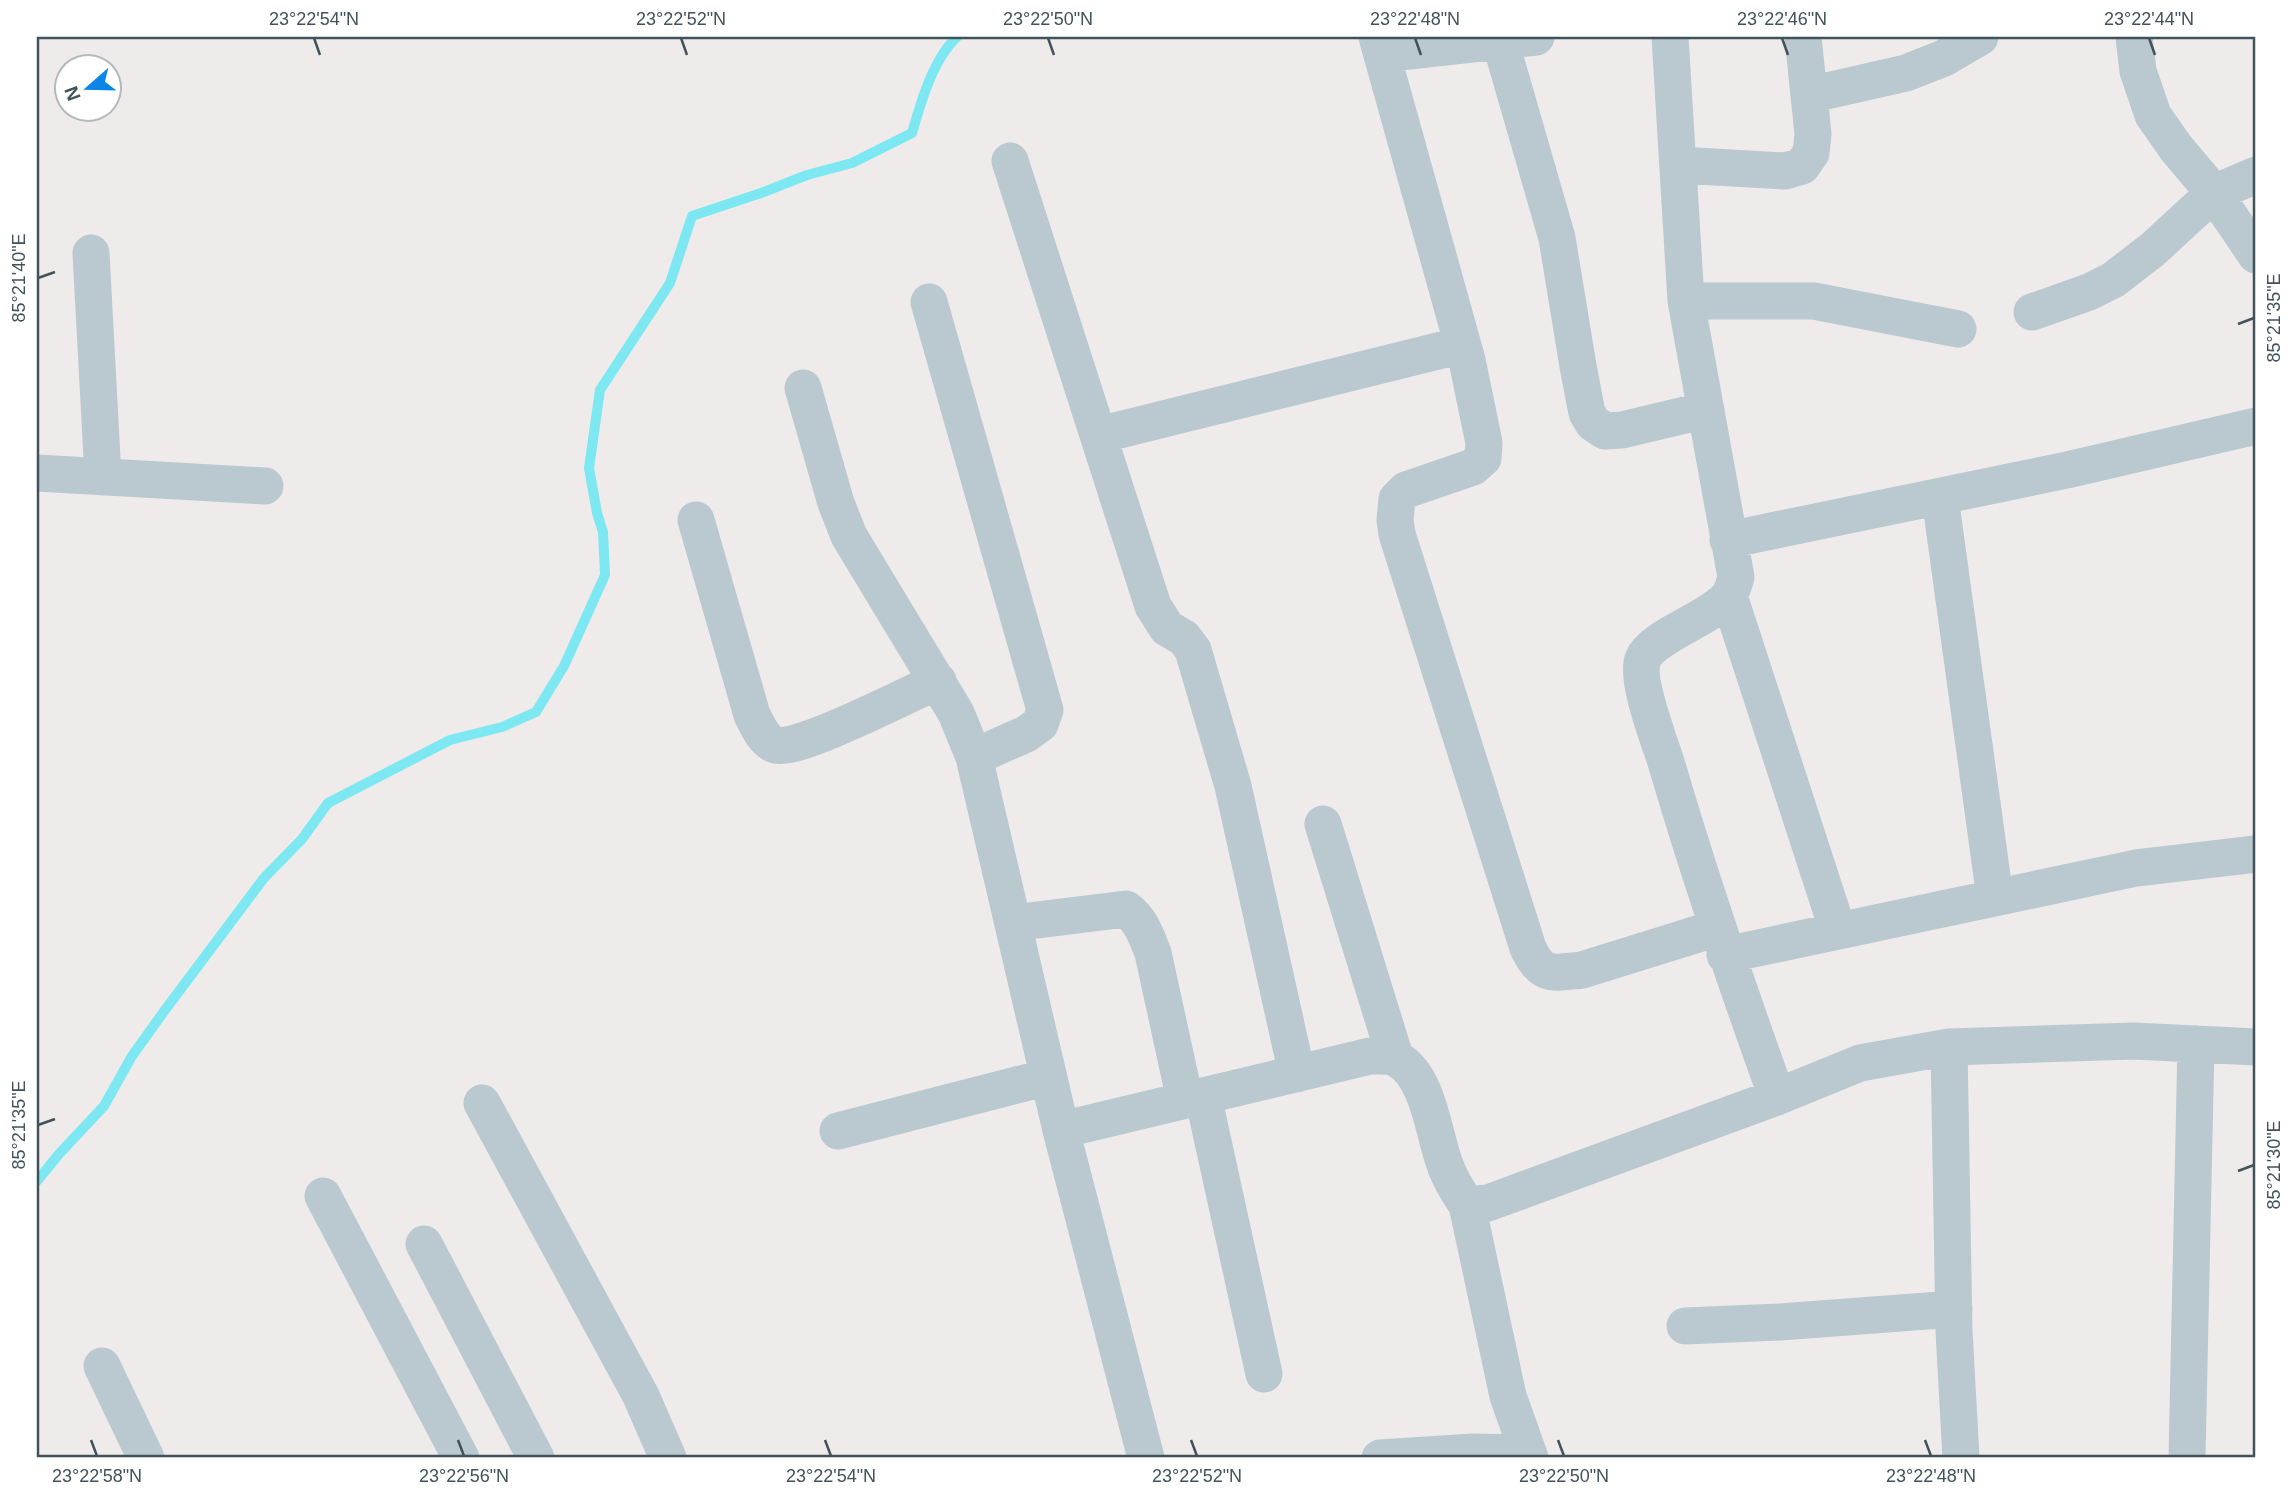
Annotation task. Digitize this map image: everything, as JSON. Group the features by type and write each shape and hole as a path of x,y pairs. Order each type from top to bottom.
{"street":[{"path":"1536,37 1379,45 1462,345 1484,443 1483,458 1473,467 1406,490 1397,499 1397,534 1535,964 1546,971 1582,970 1721,941 1838,931 2136,868 2256,855"},
{"path":"1670,37 1686,301 1736,577 1729,596 1717,607 1653,647 1644,656 1640,669 1721,941 1777,1097"},
{"path":"1679,165 1786,171 1802,166 1811,153 1813,134 1803,37"},
{"path":"1809,95 1906,73 1944,58 1980,37"},
{"path":"2134,37 2138,71 2153,115 2176,148 2214,192 2256,254"},
{"path":"1499,39 1557,238 1587,413 1593,423 1605,430 1622,430 1706,410"},
{"path":"1010,161 1153,606 1167,628 1184,638 1193,650 1233,786 1297,1074"},
{"path":"2032,312 2089,292 2113,280 2152,250 2214,192 2256,175"},
{"path":"91,253 103,477"},
{"path":"1686,301 1814,301 1958,329"},
{"path":"929,302 1045,710 1040,724 1027,734 974,757"},
{"path":"1099,435 1462,345"},
{"path":"803,388 836,503 849,536 938,681 956,713 974,757 1061,1130 1146,1458"},
{"path":"1728,541 2256,426"},
{"path":"37,473 265,486"},
{"path":"1940,496 1995,898"},
{"path":"696,520 752,715 763,736 776,746 791,745 818,735 938,681"},
{"path":"1729,596 1838,931"},
{"path":"1323,824 1395,1057 1413,1072 1431,1117 1444,1163 1453,1185 1467,1205 1508,1396 1529,1455 1473,1452 1380,1458"},
{"path":"1013,923 1126,909 1136,916 1146,933 1194,1098 1264,1374"},
{"path":"1467,1205 1488,1203 1777,1097 1860,1063 1949,1047 2134,1041 2256,1047"},
{"path":"2187,1458 2196,1044"},
{"path":"1949,1047 1954,1309 1961,1458"},
{"path":"1061,1130 1370,1056 1395,1057"},
{"path":"838,1132 1048,1077"},
{"path":"482,1102 641,1396 668,1458"},
{"path":"323,1196 461,1458"},
{"path":"424,1244 536,1458"},
{"path":"1685,1326 1954,1309"},
{"path":"102,1366 146,1458"}],"waterway":[{"path":"37,1181 104,1106 132,1056 165,1010 264,878 302,839 328,803 450,740 502,727 536,712 564,666 605,575 603,532 589,468 600,390 670,283 692,216 807,175 852,163 912,133 935,69 957,37"}]}
